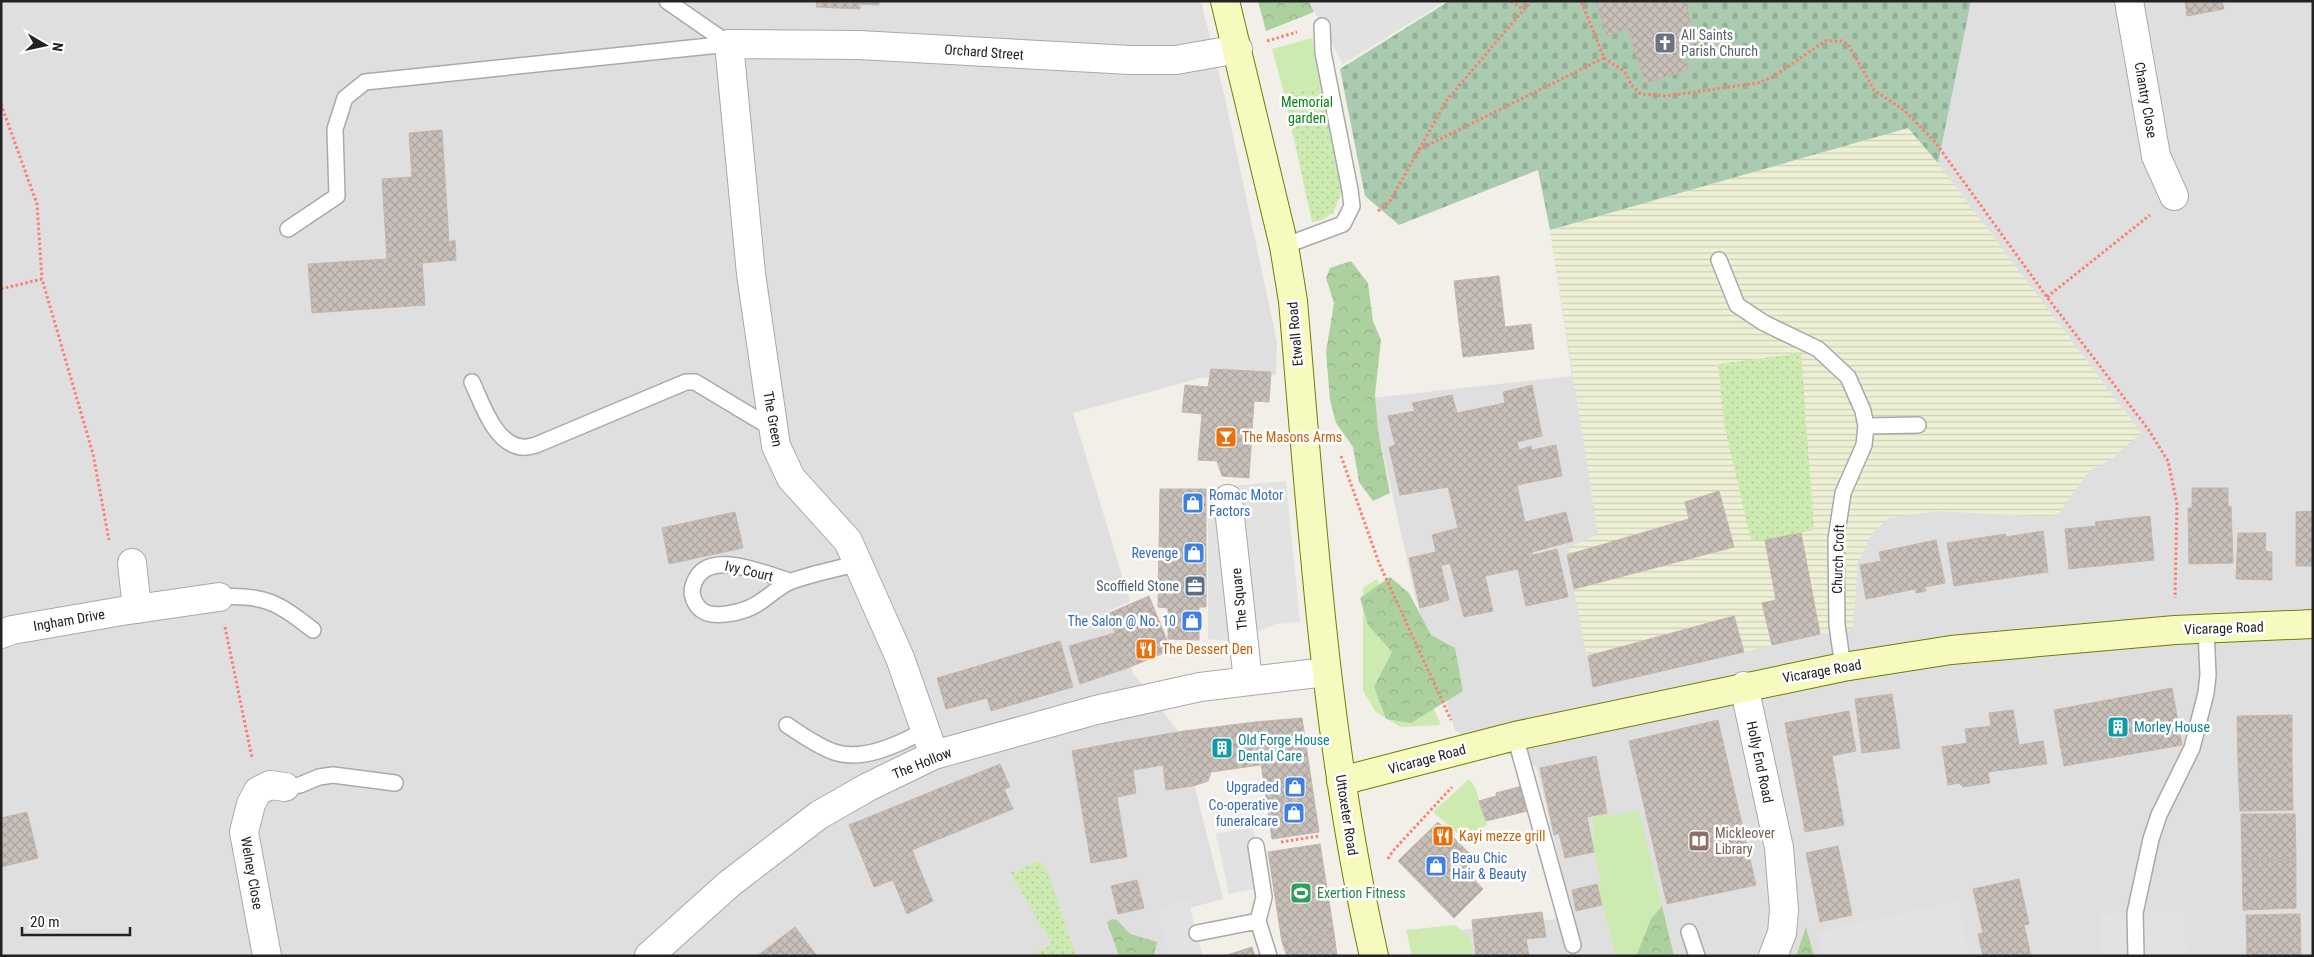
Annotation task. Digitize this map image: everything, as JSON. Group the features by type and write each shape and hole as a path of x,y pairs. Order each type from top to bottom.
{"street":[{"name":"Etwall Road","path":"1225,1 1284,246 1293,302 1326,672"},
{"name":"Chantry Close","path":"2129,1 2156,156 2174,196"},
{"name":"Orchard Street","path":"729,44 868,46 1130,60 1176,60 1238,49"},
{"name":"The Green","path":"729,44 751,274 776,446 791,478 848,541 900,658 934,755"},
{"name":"The Square","path":"1228,498 1248,681"},
{"path":"132,563 137,609"},
{"name":"Ingham Drive","path":"1,634 12,630 137,609 219,598"},
{"name":"Vicarage Road","path":"1341,781 1515,736 1744,686 1843,667 1952,650 2175,630 2313,624"},
{"path":"1248,681 1326,672"},
{"name":"Uttoxeter Road","path":"1326,672 1356,878 1374,956"},
{"name":"The Hollow","path":"649,956 729,884 820,815 868,787 934,755 1096,710 1200,687 1248,681"},
{"name":"Holly End Road","path":"1744,686 1778,848 1784,910 1782,933 1773,956"},
{"path":"258,791 270,785 285,787"},
{"name":"Welney Close","path":"258,791 251,804 244,832 267,956"}],"lane":[{"path":"667,1 729,44"},
{"path":"1284,246 1343,224 1352,206 1323,52 1322,26"},
{"path":"288,229 338,196 335,129 345,98 365,82 729,44"},
{"name":"Church Croft","path":"1719,260 1737,305 1764,323 1818,349 1848,377 1863,411 1866,426 1864,445 1843,493 1836,539 1837,626 1843,667"},
{"path":"472,382 492,424 502,437 522,448 536,445 686,382 695,382 773,429"},
{"path":"1866,426 1918,425"},
{"name":"Ivy Court","path":"790,581 731,565 715,564 705,568 697,576 692,585 693,599 701,610 709,613 723,614 755,606 790,581 859,563"},
{"path":"219,598 244,596 264,599 286,609 313,630"},
{"path":"2136,956 2136,913 2151,839 2159,815 2192,748 2206,694 2208,675 2206,629"},
{"path":"786,725 835,752 853,755 881,750 925,730"},
{"path":"1515,736 1573,945"},
{"path":"285,787 300,785 319,777 334,775 395,782"},
{"path":"1256,846 1264,897 1258,921 1269,956"},
{"path":"1197,933 1258,921"},
{"path":"1689,932 1697,956"}],"path":[{"path":"1511,1 1524,10"},
{"path":"1343,224 1374,214 1390,201 1417,150 1447,100 1531,1"},
{"path":"1581,1 1604,58 1624,71 1633,86 1641,94 1666,96 1758,83 1773,76 1825,41 1842,41 1852,49 1874,90 1906,111 1935,142 2047,297 2148,429 2168,460 2177,504 2175,630"},
{"path":"1238,49 1322,26"},
{"path":"1417,150 1604,58"},
{"path":"1,104 37,204 42,279 93,454 109,542"},
{"path":"2047,297 2174,196"},
{"path":"1,289 42,279"},
{"path":"1340,454 1379,563 1464,749 1467,772 1392,852 1384,867"},
{"path":"219,598 258,791"},
{"path":"1256,846 1321,836 1350,835"}],"shaded area":[{"path":"1,1 1201,1 1225,98 1277,342 1276,375 1200,378 1073,413 1130,602 1108,611 1133,673 1182,736 1223,899 1163,915 1175,956 1,956"},
{"path":"1309,1 1446,1 1343,64"},
{"path":"1971,1 2313,1 2313,956 1413,956 1408,936 1573,917 1536,767 1455,731 1415,596 1371,398 1572,376 1550,230 1937,162"},
{"path":"1286,481 1300,622 1276,624 1233,642 1208,639 1208,488"},
{"path":"1253,827 1264,887 1229,894 1216,834"},
{"path":"1188,900 1203,956 1170,956 1157,909"},
{"path":"1958,901 1969,956 1822,956 1817,932"},
{"path":"2184,911 2186,956 2101,956 2100,914"}],"green space":[{"path":"1258,1 1309,1 1314,12 1266,31"},
{"name":"All Saints Parish Church","path":"1449,1 1971,1 1938,163 1908,128 1550,230 1538,170 1399,225 1365,196 1340,69"},
{"path":"1312,38 1321,87 1284,93 1272,49"},
{"name":"Memorial garden","path":"1321,87 1343,190 1333,213 1322,220 1312,222 1284,93"},
{"path":"1908,128 1938,163 2141,433 2113,458 2089,471 2056,517 1937,511 1889,518 1871,535 1858,562 1853,629 1820,634 1593,687 1567,555 1570,547 1598,534 1550,230"},
{"path":"1351,261 1368,283 1373,321 1381,340 1375,395 1378,430 1390,493 1373,501 1359,482 1353,447 1336,423 1330,400 1326,352 1334,303 1326,278 1330,268"},
{"path":"1801,353 1814,530 1765,540 1751,540 1724,424 1718,364"},
{"path":"1390,577 1409,593 1431,635 1455,648 1463,691 1411,723 1386,719 1374,687 1392,652 1368,625 1360,598"},
{"path":"1377,579 1441,725 1400,727 1376,712 1363,691 1363,588"},
{"path":"1469,779 1475,787 1487,825 1464,839 1433,812"},
{"path":"1639,810 1662,906 1651,919 1637,954 1616,956 1597,884 1601,881 1593,844 1593,816 1607,813 1610,817"},
{"path":"1039,861 1047,869 1076,956 1031,956 1052,944 1010,873"},
{"path":"1662,906 1674,956 1633,956 1637,954 1651,919"},
{"path":"1112,919 1117,920 1130,934 1157,942 1154,956 1119,956 1107,922"},
{"path":"1455,925 1471,938 1472,956 1412,956 1406,930"},
{"path":"1806,927 1814,956 1796,956"}],"building":[{"path":"817,1 879,1 879,5 860,4 860,9 816,7"},
{"name":"All Saints Parish Church","path":"1596,1 1685,1 1699,51 1683,55 1688,70 1645,83 1628,28 1607,36"},
{"path":"2185,1 2222,1 2224,9 2187,16"},
{"path":"442,130 449,242 455,240 456,260 422,263 425,305 312,313 308,264 387,259 382,179 412,177 409,133"},
{"path":"1499,276 1505,327 1531,324 1534,349 1463,357 1454,281"},
{"name":"The Masons Arms","path":"1211,369 1271,372 1269,402 1254,401 1249,478 1222,476 1217,461 1198,460 1202,414 1182,412 1185,385 1208,387"},
{"path":"1532,385 1542,436 1517,442 1519,450 1531,446 1532,450 1556,445 1562,476 1517,485 1525,522 1566,512 1573,541 1532,552 1533,555 1557,549 1568,597 1526,606 1518,569 1485,576 1493,611 1464,617 1450,563 1441,566 1449,600 1420,608 1409,558 1436,552 1432,535 1458,528 1448,487 1400,495 1389,447 1395,445 1388,416 1415,411 1412,403 1452,395 1457,413 1505,403 1503,392"},
{"path":"2192,488 2228,488 2228,507 2231,506 2233,563 2189,564 2188,508 2192,508"},
{"path":"1160,489 1206,489 1206,607 1199,607 1199,640 1168,639 1168,608 1158,607"},
{"path":"1719,491 1734,547 1574,589 1567,555 1689,519 1685,502"},
{"path":"2313,511 2313,566 2296,566 2296,512"},
{"path":"735,512 743,548 669,564 662,528"},
{"path":"2150,516 2154,560 2069,569 2065,529 2096,526 2095,522"},
{"path":"2043,531 2048,572 1954,586 1947,543 2005,534 2006,537"},
{"path":"1801,533 1820,634 1772,645 1762,603 1776,600 1765,540"},
{"path":"2238,533 2266,533 2265,551 2272,552 2272,580 2236,579"},
{"path":"1936,540 1945,583 1925,587 1926,591 1916,593 1915,589 1866,599 1860,565 1881,561 1879,552"},
{"path":"1149,596 1171,650 1130,667 1107,614"},
{"path":"1734,616 1744,652 1593,687 1588,656"},
{"path":"1115,633 1130,667 1080,684 1069,646"},
{"path":"1060,641 1073,687 991,711 978,666"},
{"path":"978,666 987,698 946,709 937,678"},
{"name":"Morley House","path":"2172,688 2182,745 2064,766 2054,710"},
{"path":"1892,694 1900,748 1862,753 1855,699"},
{"path":"2013,710 2019,745 2043,741 2047,764 1988,772 1990,783 1963,787 1959,783 1948,785 1942,747 1967,743 1965,729 1991,726 1989,713"},
{"path":"1849,711 1856,751 1832,756 1844,825 1805,832 1785,723"},
{"path":"2292,715 2292,762 2238,763 2237,716"},
{"path":"1302,718 1319,832 1272,839 1255,722"},
{"name":"Mickleover Library","path":"1718,720 1756,885 1667,904 1629,741"},
{"name":"Old Forge House Dental Care","path":"1255,722 1260,765 1211,772 1208,781 1193,786 1184,731"},
{"path":"1184,731 1193,786 1166,790 1163,765 1133,770 1136,793 1117,797 1108,744"},
{"path":"1108,744 1127,857 1091,863 1072,751"},
{"path":"1596,756 1607,813 1587,817 1594,852 1565,858 1559,833 1554,835 1540,768"},
{"path":"2292,762 2293,810 2240,811 2238,763"},
{"path":"1000,764 1010,787 1004,789 1013,809 912,850 933,901 907,914 893,880 874,887 849,825"},
{"path":"1522,786 1528,811 1486,821 1479,801 1496,796 1496,793"},
{"path":"27,812 38,858 1,867 1,818"},
{"path":"2241,814 2295,814 2296,860 2242,861"},
{"name":"Beau Chic Hair & Beauty","path":"1438,822 1475,859 1465,870 1483,889 1454,918 1398,861"},
{"name":"Exertion Fitness","path":"1320,844 1334,933 1282,942 1268,852"},
{"path":"1838,846 1845,880 1813,887 1806,853"},
{"path":"2296,860 2296,908 2243,910 2242,861"},
{"path":"2019,879 2029,924 2024,925 2031,956 1983,956 1978,934 1983,933 1973,889"},
{"path":"1137,880 1144,908 1118,914 1111,886"},
{"path":"1845,880 1852,915 1820,922 1813,887"},
{"path":"1597,884 1602,905 1576,911 1572,890"},
{"path":"1542,912 1546,937 1526,939 1529,956 1476,956 1472,920"},
{"path":"2300,914 2301,956 2247,956 2246,915"},
{"path":"795,927 817,956 757,956"},
{"path":"1334,933 1337,956 1287,956 1282,942"},
{"path":"1252,947 1255,956 1224,956"}],"place":[{"name":"All Saints Parish Church","path":"1665,43"},
{"name":"The Masons Arms","path":"1226,437"},
{"name":"Romac Motor Factors","path":"1193,503"},
{"name":"Revenge","path":"1194,553"},
{"name":"Scoffield Stone","path":"1195,586"},
{"name":"The Salon @ No. 10","path":"1192,621"},
{"name":"The Dessert Den","path":"1146,649"},
{"name":"Morley House","path":"2118,727"},
{"name":"Old Forge House Dental Care","path":"1222,748"},
{"name":"Upgraded","path":"1295,787"},
{"name":"Co-operative funeralcare","path":"1294,813"},
{"name":"Kayi mezze grill","path":"1443,836"},
{"name":"Mickleover Library","path":"1699,841"},
{"name":"Beau Chic Hair & Beauty","path":"1436,866"},
{"name":"Exertion Fitness","path":"1301,893"}]}
